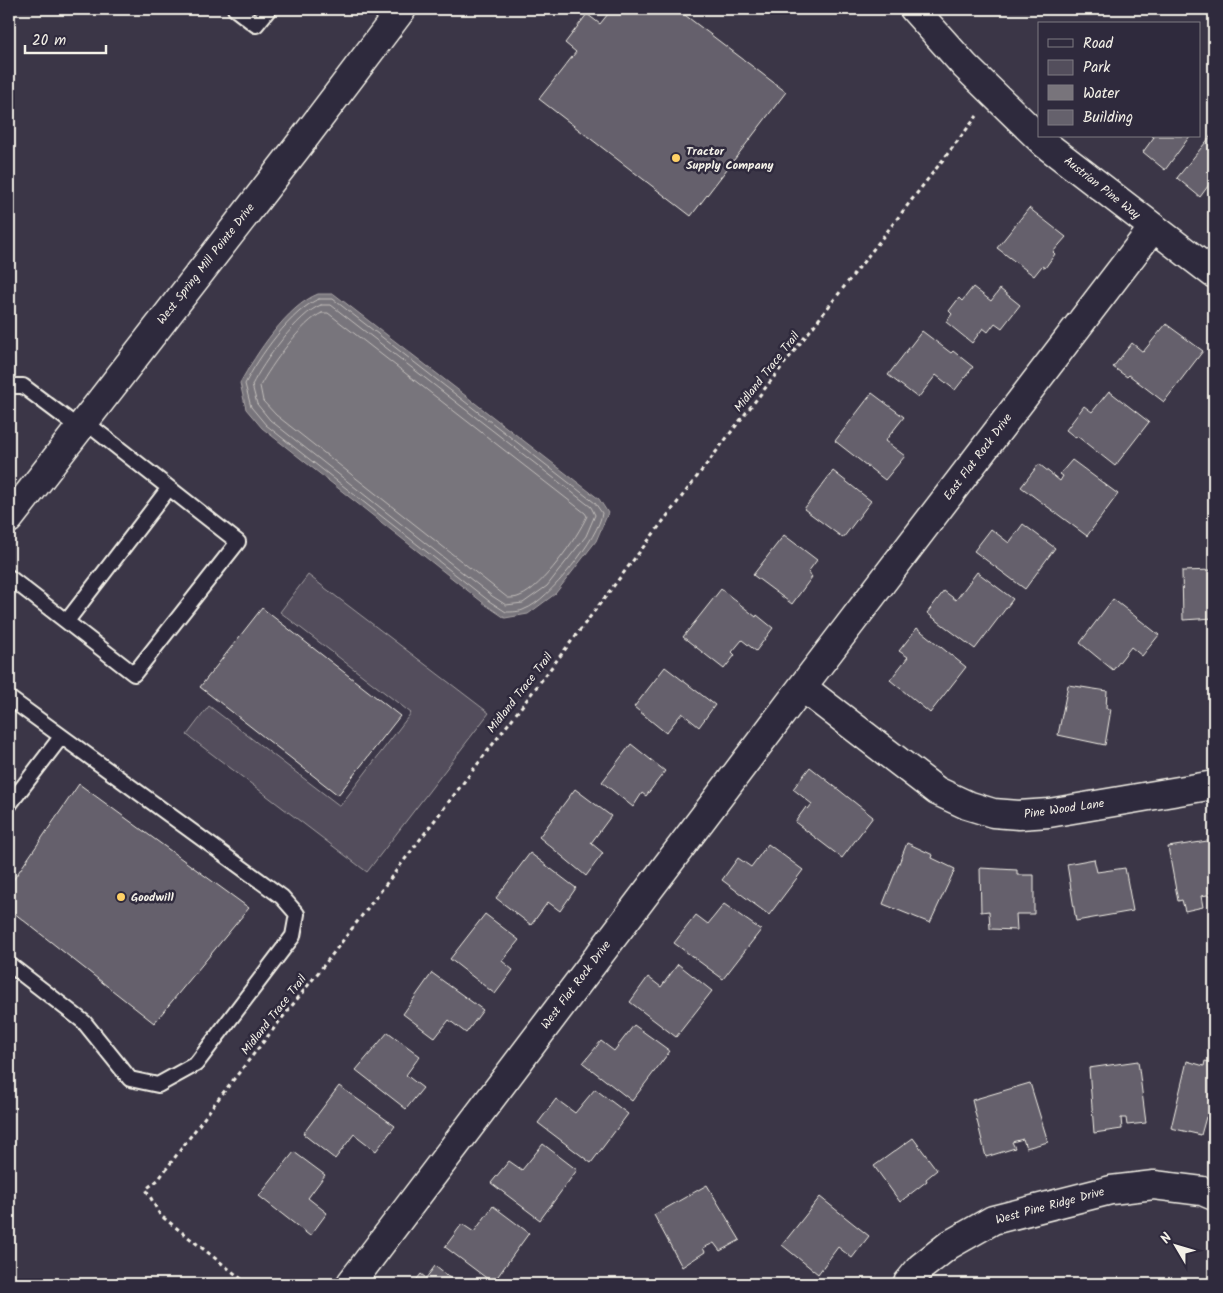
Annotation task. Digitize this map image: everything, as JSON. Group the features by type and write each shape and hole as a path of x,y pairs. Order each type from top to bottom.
{"street":[{"name":"West Spring Mill Pointe Drive","path":"11,512 296,149 402,9"},
{"name":"Austrian Pine Way","path":"914,9 965,66 1038,137"},
{"name":"Austrian Pine Way","path":"1039,138 1214,274"},
{"name":"East Flat Rock Drive","path":"802,687 1154,228"},
{"name":"Pine Wood Lane","path":"802,687 937,791 967,805 992,813 1019,815 1049,813 1214,785"},
{"name":"West Flat Rock Drive","path":"351,1282 802,687"},
{"name":"West Pine Ridge Drive","path":"907,1284 920,1267 949,1245 993,1220 1110,1190 1154,1185 1202,1191 1214,1196"}],"lane":[{"path":"235,9 256,25 269,9"},
{"path":"9,386 23,386 81,424 169,488 238,542 134,674 9,577"},
{"path":"67,621 169,488"},
{"path":"9,698 282,897 296,914 293,936 196,1064 158,1085 130,1079 84,1022 9,964"},
{"path":"9,805 61,737"}],"path":[{"name":"Midland Trace Trail","path":"248,1284 160,1215 146,1189 158,1180 735,427 971,124 996,96"}],"green space":[{"path":"308,575 489,713 367,872 187,735 209,706 340,806 411,713 280,612"}],"water":[{"path":"318,294 334,294 599,499 608,513 596,541 555,594 528,614 505,618 486,605 262,428 246,409 240,383 255,359 273,332 284,320 306,300"}],"building":[{"name":"Tractor Supply Company","path":"612,9 677,9 786,92 691,216 539,99 576,52 565,43 587,14 600,24"},
{"path":"1214,132 1214,178 1200,197 1177,178"},
{"path":"1153,138 1189,138 1165,170 1143,152"},
{"path":"1029,208 1066,237 1053,252 1055,254 1045,268 1042,266 1034,276 997,248"},
{"path":"973,287 991,301 1000,289 1020,305 1002,328 995,323 988,332 983,328 972,343 946,322 952,314 949,311 959,298 962,301"},
{"path":"1166,324 1203,351 1164,402 1129,375 1127,377 1113,367 1132,343 1143,352"},
{"path":"922,331 951,353 953,351 973,367 955,390 936,375 918,398 888,375"},
{"path":"1109,391 1149,422 1115,466 1077,436 1076,438 1066,430 1084,406 1092,412"},
{"path":"872,393 904,417 885,441 905,456 885,480 835,441"},
{"path":"1072,460 1118,494 1087,536 1021,487 1039,464 1060,481 1063,476 1060,474"},
{"path":"833,471 871,501 843,538 804,509"},
{"path":"1023,524 1055,548 1025,589 974,551 991,529 1009,543"},
{"path":"784,535 817,560 808,572 812,577 792,604 753,575"},
{"path":"1214,570 1214,618 1183,620 1182,571"},
{"path":"977,572 1013,599 975,649 927,613 944,591 956,600"},
{"path":"721,589 773,628 756,651 742,640 732,652 735,655 724,669 683,637"},
{"path":"1113,599 1159,635 1142,656 1131,647 1113,670 1080,643"},
{"path":"262,608 400,716 338,795 200,687"},
{"path":"917,628 966,667 930,713 890,680 908,657 899,651"},
{"path":"665,667 715,705 699,727 682,713 666,733 634,707"},
{"path":"1068,685 1107,691 1106,708 1111,709 1105,745 1058,735"},
{"path":"631,744 665,771 646,796 642,793 633,807 602,782"},
{"path":"810,767 873,817 842,858 795,822 806,807 808,809 812,804 793,789"},
{"name":"Goodwill","path":"79,784 249,908 154,1023 9,909 9,886"},
{"path":"575,789 611,816 591,843 603,853 586,876 539,837"},
{"path":"1214,840 1214,869 1210,870 1214,894 1201,896 1203,907 1185,911 1182,900 1178,901 1168,847"},
{"path":"907,843 933,855 932,858 955,869 930,923 883,904"},
{"path":"768,844 803,870 769,915 722,880 738,858 751,867"},
{"path":"530,853 576,888 560,911 548,902 531,925 496,898"},
{"path":"1094,859 1097,872 1125,868 1133,911 1076,921 1067,864"},
{"path":"980,868 1017,870 1017,875 1034,875 1034,914 1016,914 1017,930 990,929 989,911 981,912"},
{"path":"724,904 761,930 723,979 674,943 696,915 708,924"},
{"path":"485,914 519,940 502,961 513,970 495,994 450,959"},
{"path":"678,964 712,991 676,1037 630,1002 648,977 661,987"},
{"path":"432,973 483,1010 466,1033 449,1020 435,1038 403,1014"},
{"path":"634,1025 670,1051 632,1101 583,1063 601,1041 614,1051"},
{"path":"388,1032 420,1056 406,1075 423,1088 406,1109 356,1070"},
{"path":"1138,1061 1146,1123 1127,1125 1126,1118 1121,1118 1122,1129 1094,1133 1089,1068"},
{"path":"1187,1061 1204,1066 1205,1061 1214,1063 1214,1118 1206,1117 1201,1135 1171,1128"},
{"path":"1030,1083 1048,1142 1026,1148 1023,1139 1012,1142 1015,1148 986,1157 972,1100"},
{"path":"339,1086 395,1126 376,1151 354,1134 335,1159 303,1134"},
{"path":"595,1089 628,1114 591,1163 538,1123 556,1099 575,1113"},
{"path":"913,1138 937,1170 926,1179 927,1181 900,1202 874,1166"},
{"path":"543,1144 577,1170 540,1220 491,1183 509,1161 522,1170"},
{"path":"294,1152 325,1175 308,1198 327,1213 310,1236 259,1196"},
{"path":"707,1185 740,1240 720,1251 714,1243 703,1248 705,1252 682,1267 654,1215"},
{"path":"820,1197 869,1236 852,1258 838,1247 818,1274 782,1245"},
{"path":"493,1206 529,1233 493,1283 445,1247 462,1224 474,1232"},
{"path":"435,1266 457,1284 413,1284 421,1274 426,1278"}],"place":[{"name":"Tractor Supply Company","path":"676,158"},
{"name":"Goodwill","path":"121,897"}]}
